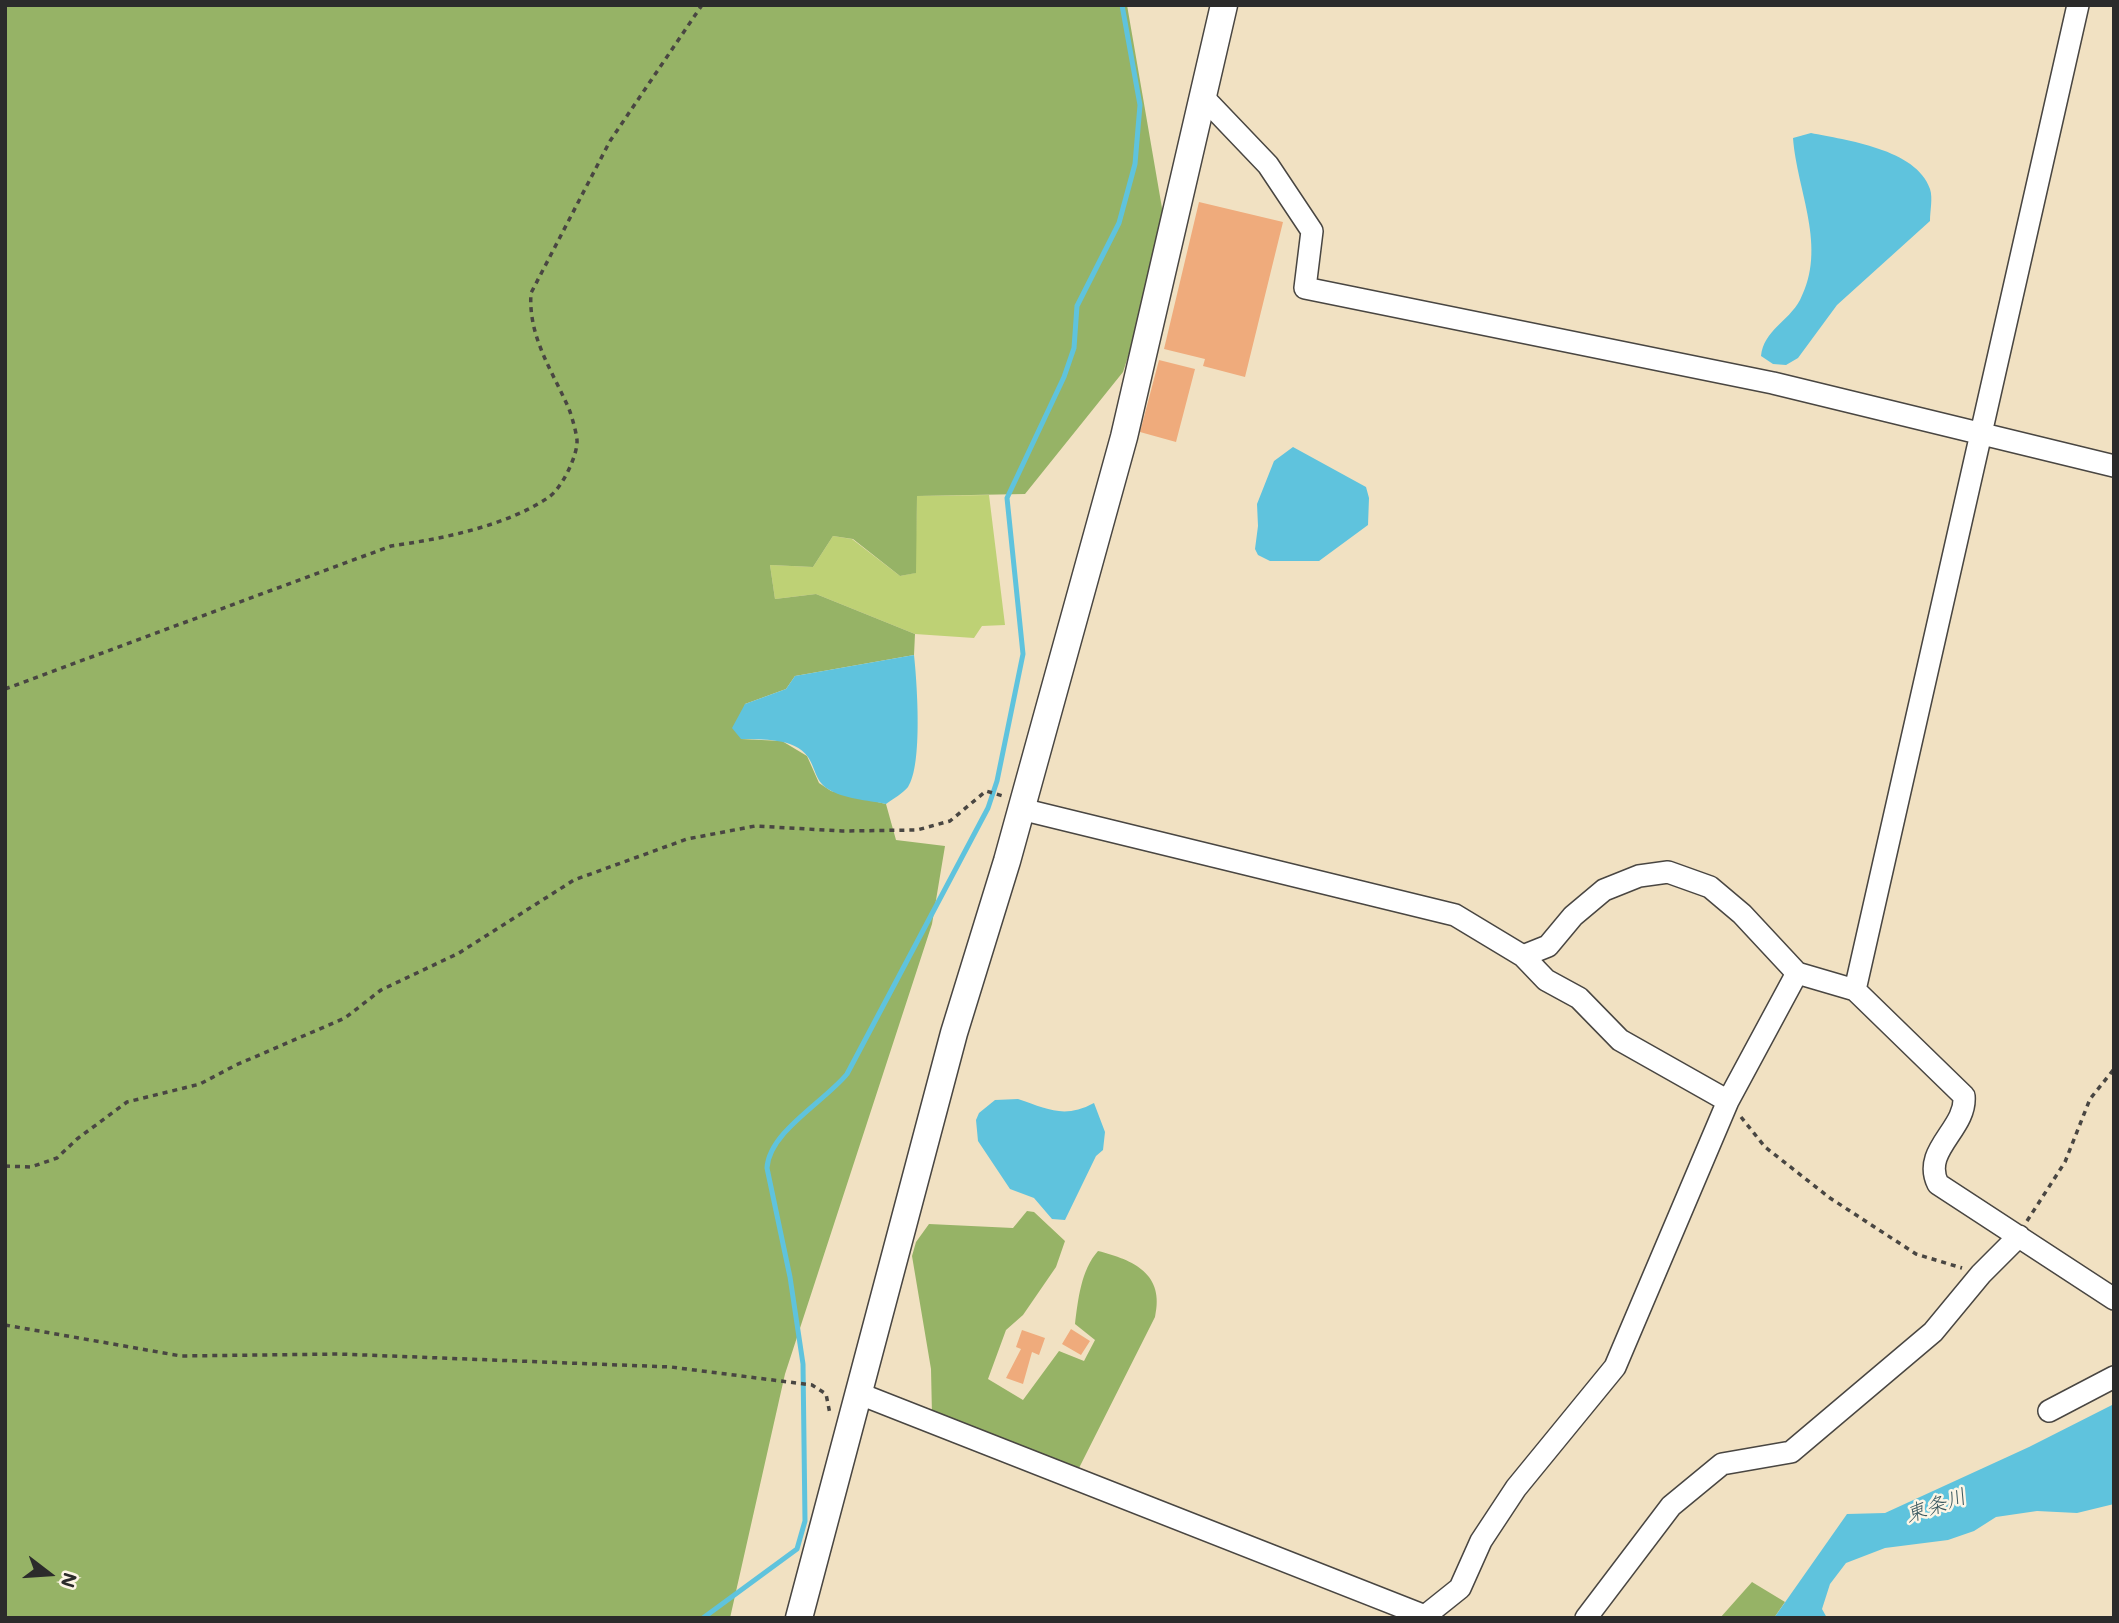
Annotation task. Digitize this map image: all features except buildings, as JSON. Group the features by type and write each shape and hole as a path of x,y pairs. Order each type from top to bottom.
{"street":[{"path":"799,1618 860,1394 1012,802 1124,437 1224,5"},
{"path":"1854,990 2078,5"},
{"path":"1204,98 1268,165 1311,231 1306,288 1773,383 2114,466"},
{"path":"1012,802 1455,915 1523,956 1546,980 1579,998 1620,1040 1728,1101"},
{"path":"1523,956 1548,946 1573,916 1604,890 1639,876 1668,872 1710,887 1742,915 1797,973 1854,990 1964,1096 1963,1107 1933,1163 1933,1173 1938,1184 2114,1298"},
{"path":"860,1394 1427,1617 1460,1588 1481,1541 1516,1488 1615,1367 1728,1101 1797,973"},
{"path":"1586,1618 1671,1506 1722,1464 1791,1452 1933,1332 1981,1274 2019,1236"},
{"path":"2049,1411 2114,1377"}],"path":[{"path":"5,689 391,546 446,538 499,520 551,496 568,470 577,442 570,411 541,353 530,314 531,293 610,141 702,5"},
{"path":"5,1166 31,1167 57,1158 77,1139 127,1102 200,1084 236,1065 345,1018 381,989 459,953 574,880 687,839 755,826 842,831 917,830 950,821 986,791 1012,802"},
{"path":"2019,1236 2065,1162 2090,1099 2114,1069"},
{"path":"1728,1101 1765,1147 1830,1198 1916,1254 1981,1274"},
{"path":"5,1325 181,1356 339,1354 671,1367 812,1385"}],"green space":[{"path":"5,5 1127,5 1167,237 1123,372 1025,494 917,496 916,573 900,576 853,539 833,536 813,567 770,565 775,599 816,594 915,634 914,655 795,676 786,689 745,704 741,739 782,741 807,756 819,783 831,791 886,804 896,840 945,846 932,924 785,1374 730,1618 5,1618"},
{"path":"989,495 1005,625 982,626 974,638 915,634 816,594 775,599 770,565 813,567 833,536 852,539 900,576 915,573 917,496"},
{"path":"1027,1211 1034,1212 1065,1241 1056,1267 1023,1315 1006,1330 988,1379 1023,1400 1059,1351 1084,1361 1095,1340 1075,1324 1076,1315 1084,1276 1098,1251 1134,1264 1144,1271 1155,1290 1155,1317 1078,1470 932,1415 931,1369 912,1256 916,1242 929,1224 1013,1228"},
{"path":"1752,1582 1785,1602 1774,1618 1720,1618"}],"water":[{"path":"1811,133 1860,143 1911,164 1923,175 1930,189 1930,221 1837,305 1798,358 1786,365 1773,364 1761,356 1763,347 1771,333 1795,308 1808,280 1811,260 1809,219 1793,138"},
{"path":"1293,447 1366,487 1369,498 1368,525 1319,561 1270,561 1258,555 1255,549 1257,504 1274,461"},
{"path":"914,655 918,723 916,761 908,787 886,804 834,792 821,782 811,761 795,746 777,741 741,739 732,728 745,704 786,689 795,676"},
{"path":"1018,1099 1056,1111 1074,1111 1094,1103 1105,1132 1103,1150 1096,1156 1065,1220 1052,1219 1034,1198 1010,1189 978,1141 976,1120 979,1113 995,1100"},
{"name":"東条川","path":"2114,1404 2114,1504 2077,1513 2037,1511 1996,1517 1974,1531 1948,1540 1885,1548 1846,1563 1830,1584 1822,1609 1827,1618 1774,1618 1847,1514 1885,1513 2029,1447"}],"waterway":[{"path":"703,1618 797,1549 805,1521 803,1364 790,1277 767,1168 770,1155 787,1130 847,1074 988,808 997,781 1023,654 1007,498 1064,377 1074,348 1077,306 1119,223 1135,164 1140,105 1122,5"}]}
